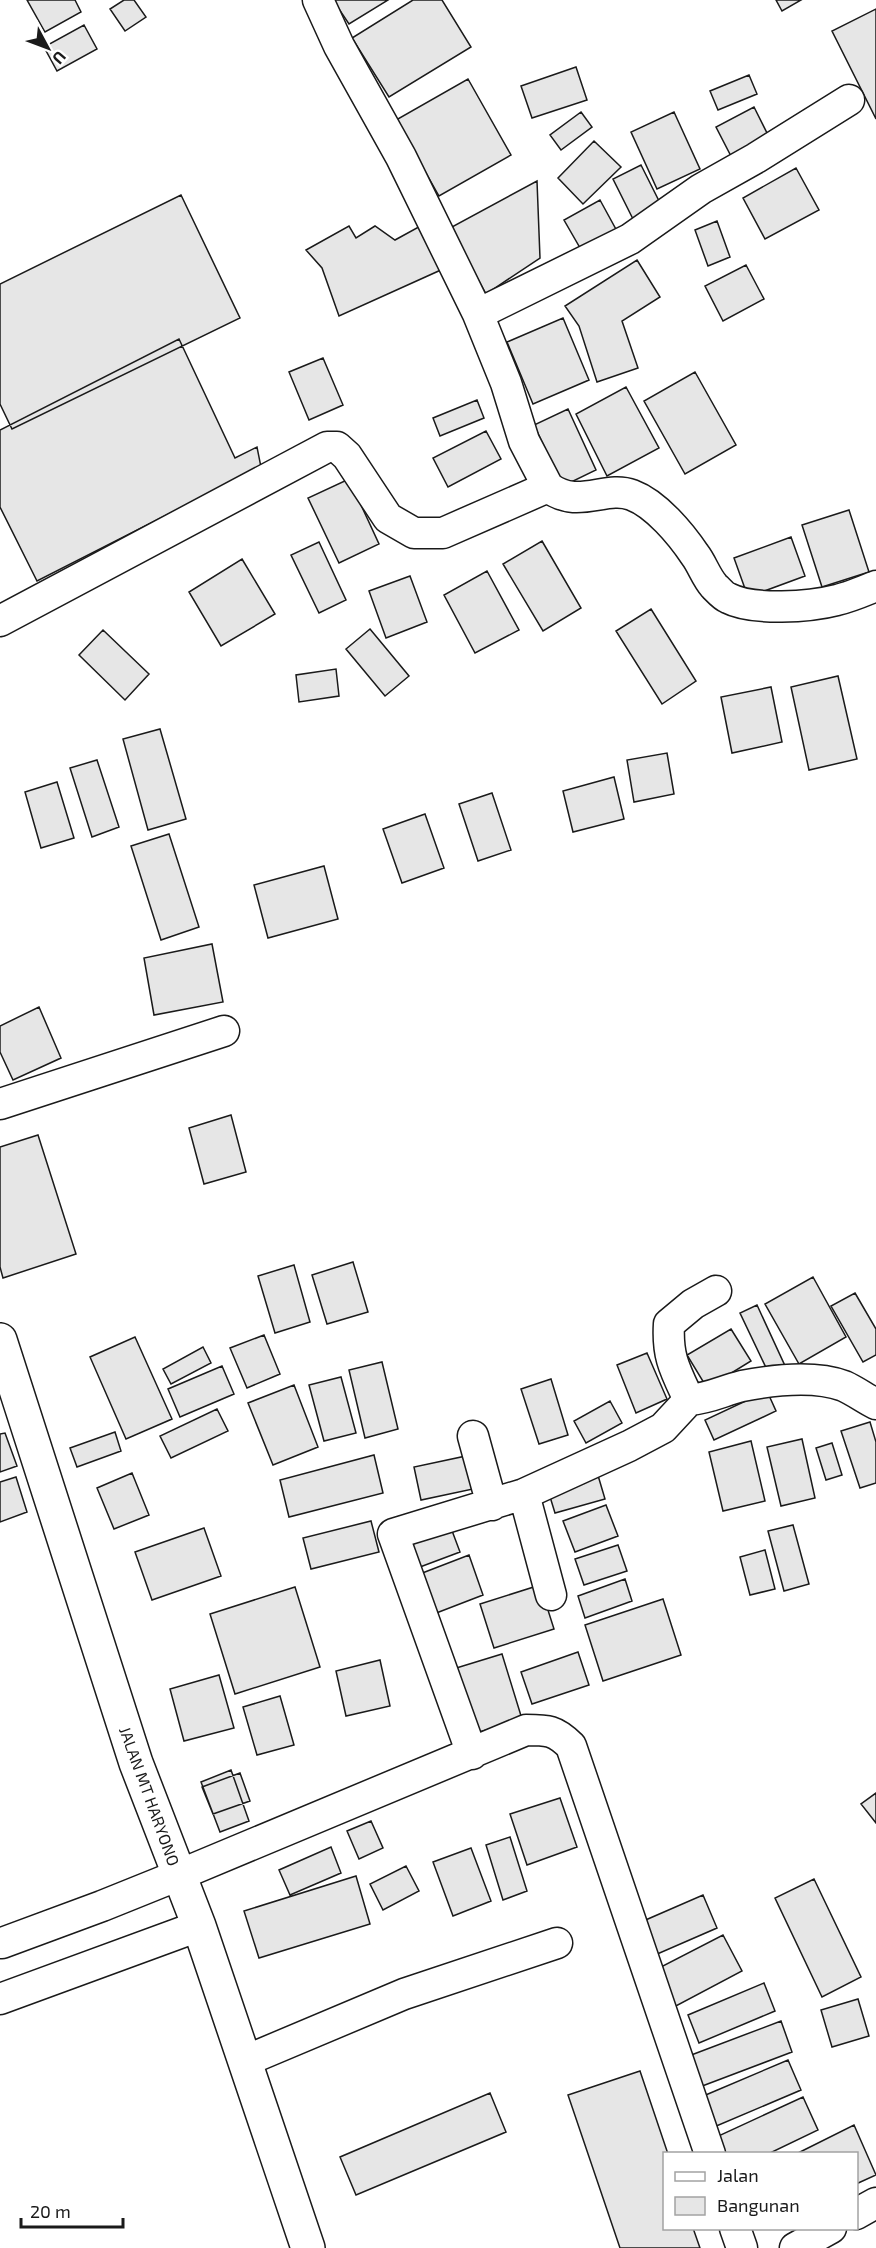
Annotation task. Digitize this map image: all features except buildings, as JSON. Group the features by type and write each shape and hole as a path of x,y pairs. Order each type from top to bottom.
{"main road":[{"name":"JALAN MT HARYONO","path":"0,1340 136,1763 199,1926 308,2248"}],"street":[{"path":"318,0 339,46 401,157 478,314 506,383 524,441 548,487 571,498 612,494 632,495 661,513 675,528 696,555 712,584 727,598 748,605 792,606 837,600 876,585"},
{"path":"478,314 630,238 701,189 849,100"},
{"path":"0,621 327,447 337,447 347,456 388,518 414,533 443,533 548,487"},
{"path":"0,1104 224,1030"},
{"path":"689,1400 672,1364 668,1346 669,1324 693,1304 716,1291"},
{"path":"472,1754 393,1534 524,1494 663,1428 689,1400 709,1398 740,1387 803,1379 843,1386 876,1404"},
{"path":"473,1436 492,1505"},
{"path":"524,1494 551,1595"},
{"path":"2,1943 102,1906 526,1730 546,1730 560,1736 571,1746 709,2152"},
{"path":"0,1999 199,1926"},
{"path":"245,2061 404,1994 557,1943"},
{"path":"858,2213 876,2203"},
{"path":"735,2230 742,2248"},
{"path":"795,2248 829,2230"}]}
